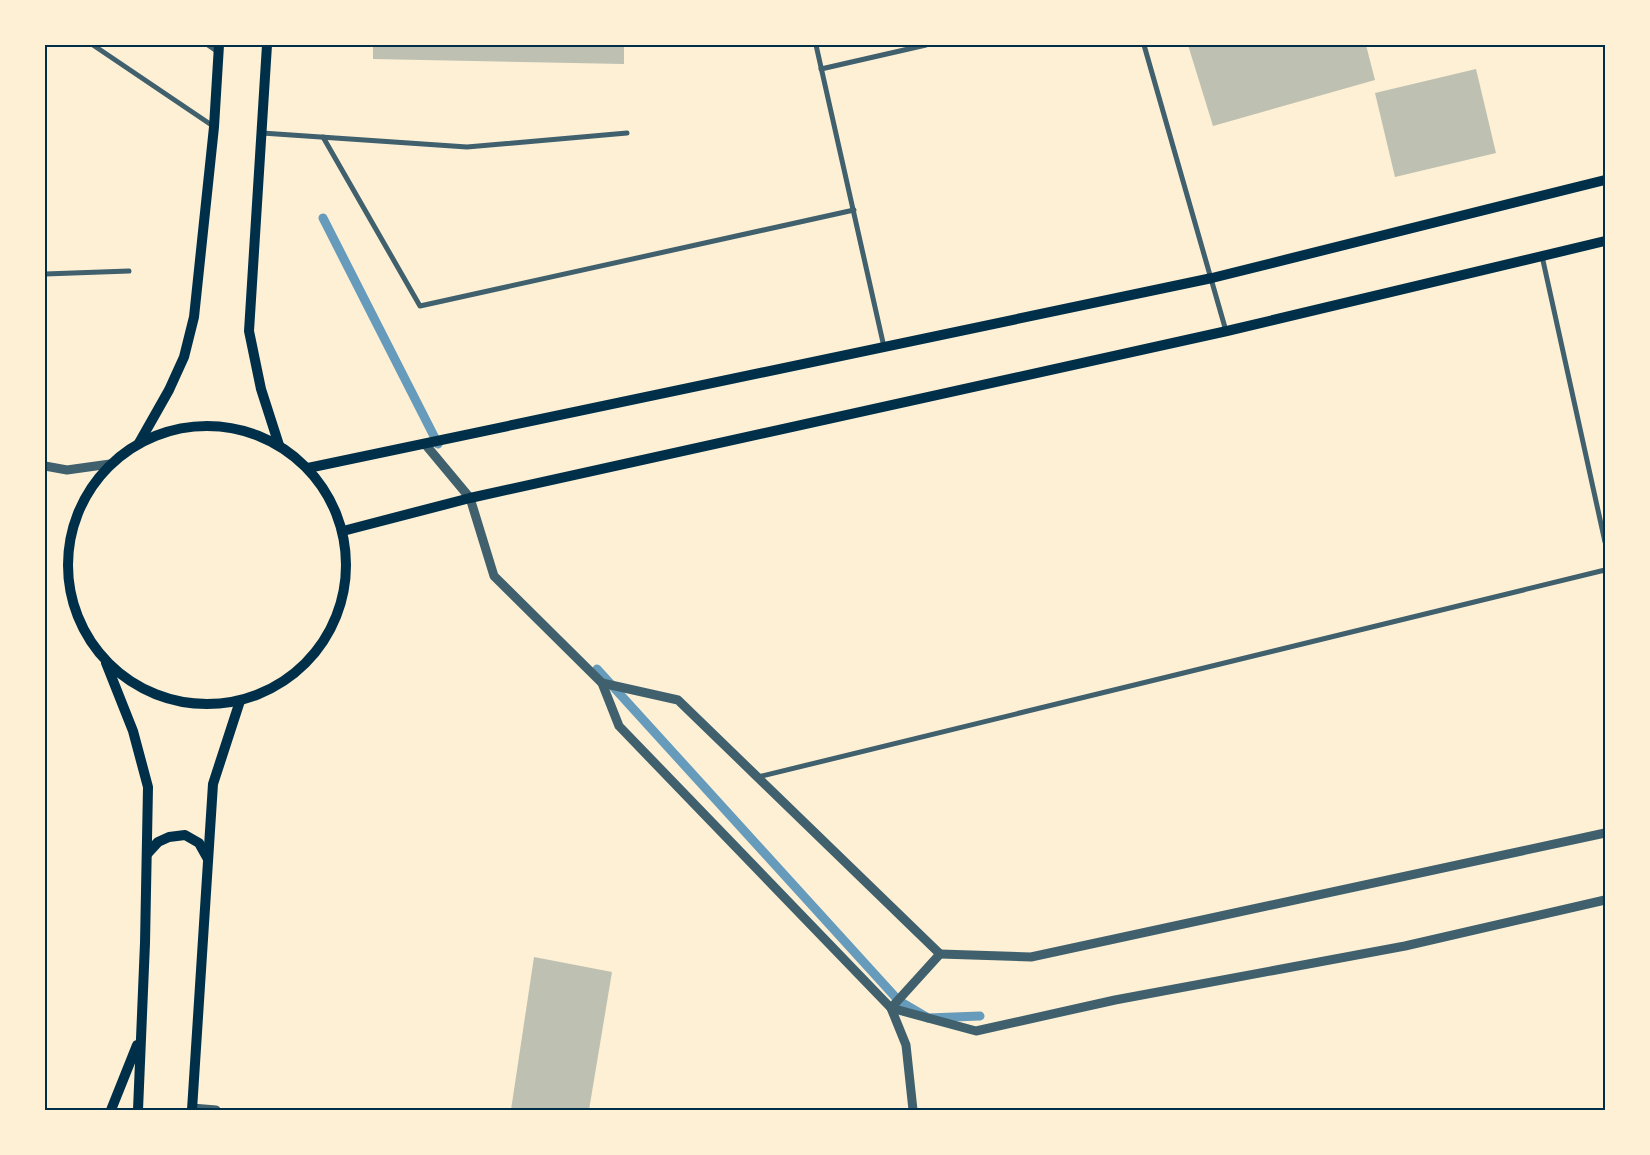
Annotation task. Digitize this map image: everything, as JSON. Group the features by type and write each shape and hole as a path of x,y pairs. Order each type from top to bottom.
{"main road":[{"path":"267,45 248,331 261,389 280,445"},
{"path":"140,443 169,390 184,357 194,317 214,127 219,49"},
{"path":"308,468 1212,278 1605,180"},
{"path":"343,532 470,498 1226,331 1605,241"},
{"path":"105,662 134,684 167,699 204,705 240,701 274,688 303,666 326,637 341,604 347,568 343,532 329,497 308,468 280,445 246,431 210,425 174,429 140,443 110,464 87,493 72,526 66,563 71,599 83,633 105,662 133,731 148,787 145,943 138,1110"},
{"path":"192,1109 213,784 240,701"},
{"path":"147,854 158,842 169,837 185,835 199,843 208,860"},
{"path":"111,1110 140,1037"}],"street":[{"path":"93,45 214,127"},
{"path":"208,45 219,49"},
{"path":"816,45 884,347"},
{"path":"822,69 926,45"},
{"path":"1144,45 1226,331"},
{"path":"261,133 467,147 627,134"},
{"path":"324,137 420,306 854,210"},
{"path":"1542,256 1605,542"},
{"path":"45,274 129,271"},
{"path":"425,444 470,498 494,576 602,683 619,726 891,1008 906,1045 913,1110"},
{"path":"45,466 67,470 110,464"},
{"path":"758,777 1605,570"},
{"path":"602,683 678,700 940,954 1031,957 1605,833"},
{"path":"891,1008 976,1031 1115,1000 1405,946 1605,900"},
{"path":"891,1008 940,954"},
{"path":"192,1109 216,1110"}],"building":[{"path":"373,45 624,45 624,64 373,59"},
{"path":"1188,45 1366,45 1375,80 1213,126"},
{"path":"1476,69 1496,153 1395,177 1375,93"},
{"path":"534,957 612,972 589,1110 511,1110"}],"waterway":[{"path":"323,218 438,444"},
{"path":"597,669 899,1001 928,1018 980,1016"}]}
